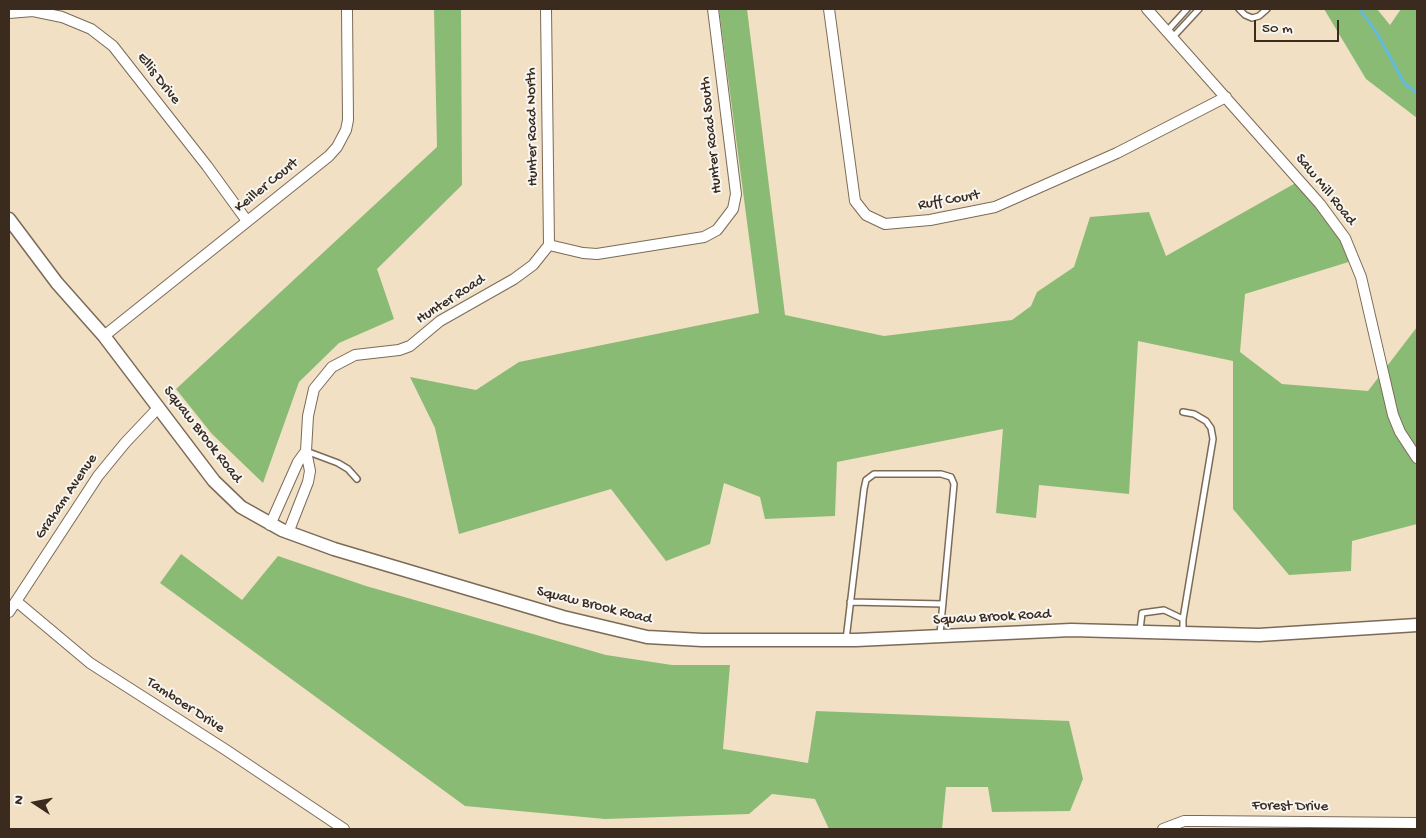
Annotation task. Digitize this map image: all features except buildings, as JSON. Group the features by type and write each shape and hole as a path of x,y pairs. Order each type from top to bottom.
{"street":[{"name":"Keiller Court","path":"104,336 329,156 343,139 348,120 347,9"},
{"name":"Hunter Road North","path":"546,9 549,245"},
{"name":"Hunter Road South","path":"549,245 597,254 704,237 717,230 729,214 736,194 713,9"},
{"name":"Ruff Court","path":"829,9 855,201 866,216 885,224 930,220 995,207 1117,154 1226,97"},
{"name":"Saw Mill Road","path":"1147,9 1320,204 1345,238 1361,277 1394,415 1400,432 1417,458"},
{"name":"Ellis Drive","path":"9,13 33,11 62,17 91,28 113,46 247,221"},
{"name":"Squaw Brook Road","path":"9,219 57,283 104,336 229,497 252,515 288,533 406,571 563,617 647,637 702,640 846,640 1071,630 1140,631 1183,626 1259,635 1417,625"},
{"name":"Hunter Road","path":"288,533 308,482 310,471 306,451 308,416 314,389 332,367 355,355 399,350 410,346 440,321 527,270 549,245"},
{"name":"Graham Avenue","path":"9,612 98,476 159,407"},
{"name":"Hunter Road","path":"270,525 298,462 306,451"},
{"name":"Tamboer Drive","path":"16,601 97,668 218,744 344,829"},
{"name":"Forest Drive","path":"1163,829 1184,821 1417,823"}],"lane":[{"path":"1170,34 1187,9"},
{"path":"1170,34 1199,9"},
{"path":"1239,9 1245,15 1252,18 1259,16 1267,9"},
{"path":"1183,412 1194,414 1206,421 1211,428 1212,439 1183,626"},
{"path":"306,451 338,462 357,479"},
{"path":"846,640 866,480 874,474 940,474 950,477 954,484 939,637"},
{"path":"850,602 942,604"},
{"path":"1140,631 1142,613 1147,611 1164,610 1183,626"}],"green space":[{"path":"434,9 461,9 462,185 377,269 394,319 339,343 299,382 263,483 212,434 176,389 437,147"},
{"path":"719,9 747,9 785,315 884,336 1012,320 1031,306 1037,292 1074,267 1090,217 1149,212 1166,256 1301,180 1355,260 1245,294 1240,352 1282,384 1368,391 1417,327 1417,524 1352,541 1351,571 1289,575 1233,509 1233,361 1138,341 1129,494 1039,485 1036,518 996,513 1003,429 837,462 835,516 765,519 760,497 724,483 710,544 666,561 611,489 459,534 435,428 410,377 476,390 519,362 759,313"},
{"path":"1324,9 1377,9 1390,25 1401,9 1417,9 1417,118 1366,79"},
{"path":"181,554 242,600 278,556 366,586 606,655 672,665 730,665 723,749 808,763 816,711 1069,721 1083,779 1070,811 992,812 988,787 946,787 942,829 829,829 815,799 772,794 749,814 605,819 465,806 160,583"}],"waterway":[{"path":"1360,9 1378,35 1404,83 1417,93"}]}
